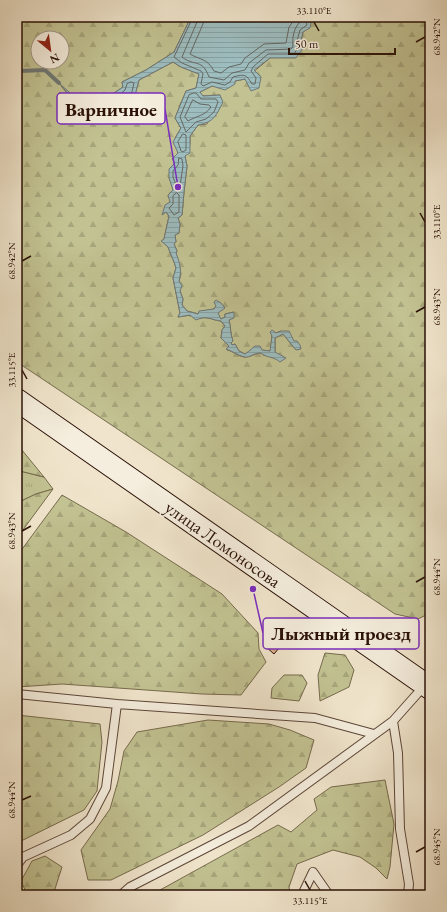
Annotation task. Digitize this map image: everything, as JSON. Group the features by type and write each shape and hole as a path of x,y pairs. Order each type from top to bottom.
{"street":[{"name":"улица Ломоносова","path":"17,400 428,686"}],"lane":[{"path":"121,895 130,887 249,826 393,721 428,686"},
{"path":"17,694 117,704 315,718 374,734"},
{"path":"17,865 23,857 71,836 90,819 106,788 117,704"},
{"path":"393,721 398,753 400,829 409,884 408,895"},
{"path":"302,895 314,872 329,895"}],"green space":[{"path":"17,17 191,17 174,52 146,70 122,82 123,87 111,95 86,101 83,105 61,86 81,109 90,103 101,101 122,104 135,95 139,80 173,62 199,74 196,88 186,91 175,118 181,128 175,138 178,153 169,178 173,188 173,193 163,214 166,212 169,216 164,239 162,241 168,247 176,268 173,278 180,313 178,317 191,315 196,319 206,318 221,321 225,326 222,330 221,338 229,346 227,350 243,357 261,353 263,355 275,357 275,338 283,334 296,350 294,341 281,331 276,333 272,331 271,351 261,350 248,352 245,354 239,351 235,344 232,345 231,343 233,341 229,320 234,312 225,314 225,317 221,319 217,313 224,308 216,306 214,309 203,311 199,314 187,311 182,305 183,299 179,281 181,274 176,253 177,251 174,244 176,242 175,235 179,233 180,224 178,218 182,215 187,166 185,156 190,144 190,136 198,125 207,124 220,95 202,96 200,92 212,86 245,79 270,58 301,42 303,32 311,23 309,17 430,17 430,613 418,619 395,614 17,362"},
{"path":"17,444 44,477 17,469"},
{"path":"17,469 44,477 53,489 36,494 17,503"},
{"path":"53,489 17,538 17,503 36,494"},
{"path":"62,495 126,532 222,594 258,633 259,649 266,662 241,695 202,694 62,684 17,687 17,556"},
{"path":"325,653 345,655 354,670 349,687 320,701 318,675"},
{"path":"284,675 302,675 307,683 299,701 271,698 272,688"},
{"path":"17,715 100,724 102,742 97,791 84,810 17,843"},
{"path":"208,720 269,724 290,730 314,740 306,768 279,787 203,835 111,880 88,880 81,850 110,809 118,781 124,751 137,732"},
{"path":"385,780 394,824 390,867 387,879 376,868 360,857 333,850 297,864 289,887 290,895 151,895 278,825 291,832 317,810 314,799 331,787"},
{"path":"45,856 62,867 54,892 42,895 27,894 21,881 32,861"}],"water":[{"path":"191,17 309,17 311,23 310,28 303,32 301,41 304,47 296,58 270,58 254,70 261,77 259,88 251,91 245,79 235,81 235,84 225,90 212,86 200,92 203,96 220,95 223,102 214,118 208,122 198,125 190,136 190,153 185,156 187,166 182,215 178,218 180,224 179,233 175,235 176,242 174,244 180,267 179,281 182,286 180,291 183,299 182,305 187,311 198,314 199,311 214,309 216,306 214,302 216,300 225,308 218,313 221,319 225,317 225,314 234,312 234,318 229,320 233,341 231,343 232,345 235,344 239,351 245,354 255,346 260,346 262,350 270,351 272,336 270,332 272,330 276,333 281,331 289,331 294,341 297,341 300,345 301,349 296,350 283,334 275,338 275,352 286,358 280,362 261,353 245,357 226,349 229,346 221,338 222,330 225,326 221,321 206,318 196,320 190,315 178,317 180,313 173,278 176,268 168,247 161,241 164,239 169,216 166,212 162,215 165,205 170,202 168,195 173,190 169,178 169,169 175,163 172,159 178,153 173,142 181,128 175,118 186,91 196,88 199,74 173,62 139,80 135,95 122,104 101,101 90,103 81,109 59,83 82,104 97,98 102,93 111,95 123,87 122,82 146,70 174,52"}],"building":[{"path":"276,633 285,641 274,654 265,646"}],"waterway":[{"path":"17,69 20,71 45,70 59,83"}],"place":[{"name":"Варничное","path":"178,187"},
{"name":"Лыжный проезд","path":"253,589"}]}
